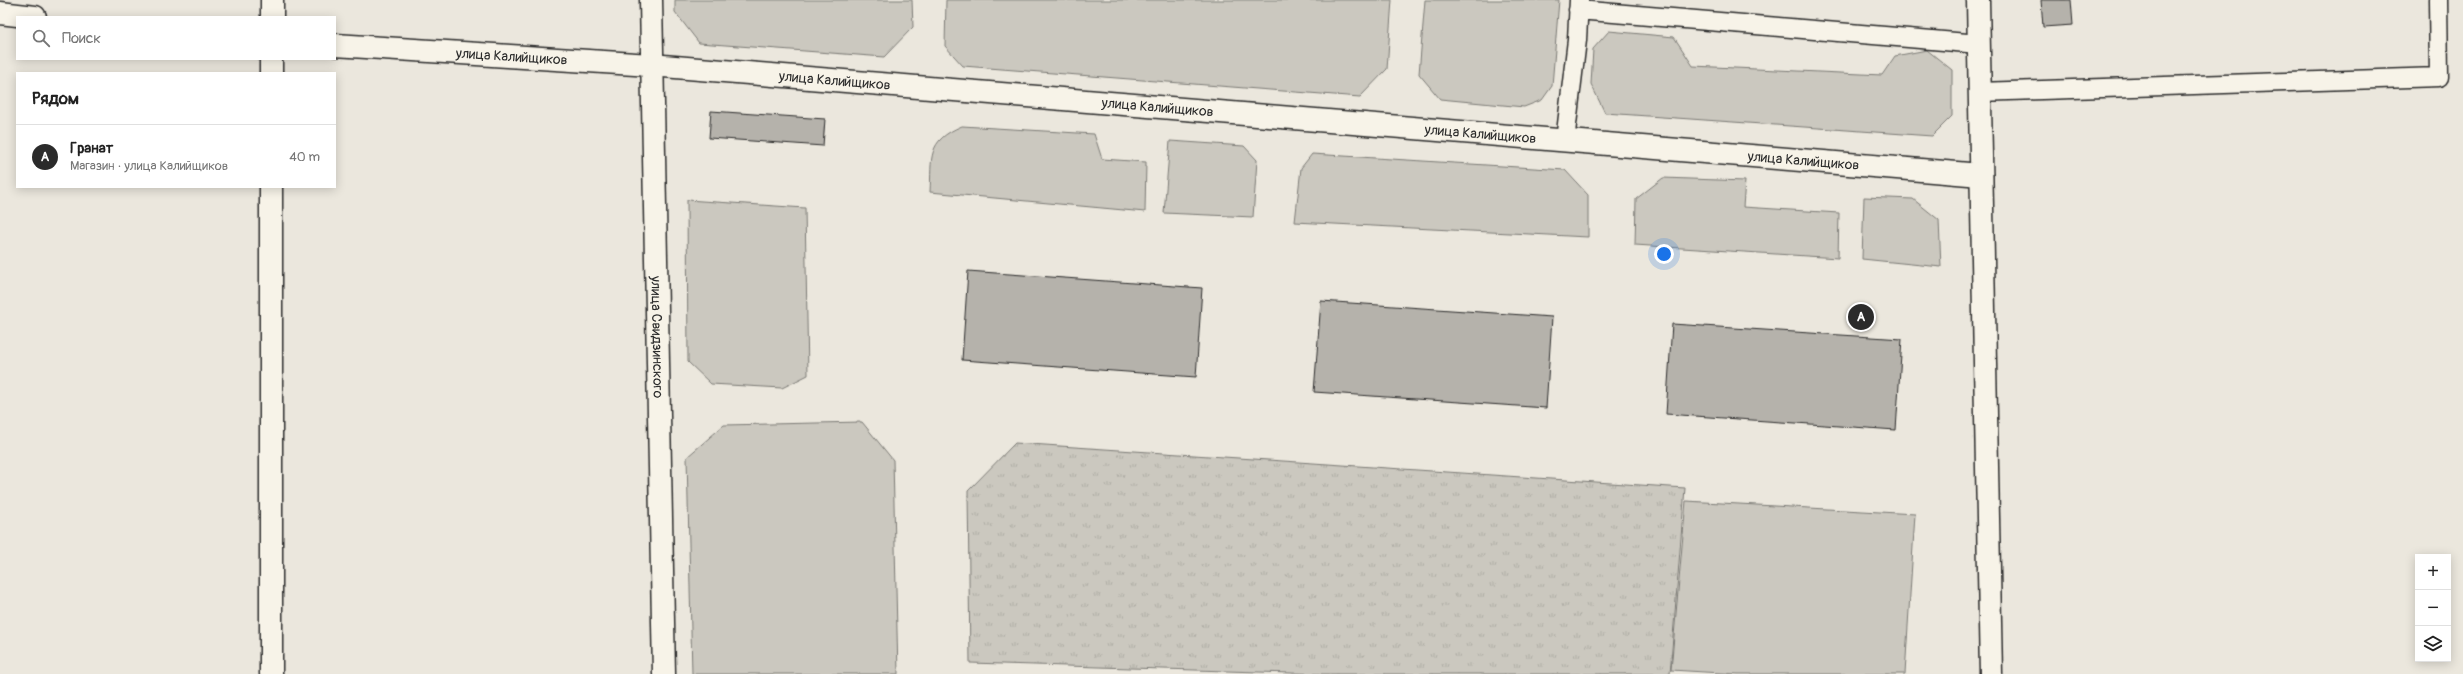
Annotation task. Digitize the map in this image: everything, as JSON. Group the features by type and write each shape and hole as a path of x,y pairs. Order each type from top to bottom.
{"street":[{"path":"272,0 272,16"},
{"name":"улица Свидзинского","path":"651,0 651,65 664,674"},
{"path":"1978,0 1991,674"},
{"path":"0,13 26,16"},
{"name":"улица Калийщиков","path":"336,45 651,65 1981,175"},
{"path":"271,60 271,72"},
{"path":"271,188 271,674"}],"lane":[{"path":"1979,92 2439,77 2438,0"},
{"path":"1565,141 1578,5 1979,44"}],"green space":[{"path":"675,0 912,0 913,27 884,57 699,43 675,12"},
{"path":"946,0 1392,0 1387,69 1360,97 963,66 945,46"},
{"path":"1425,0 1559,0 1552,86 1542,100 1524,107 1440,99 1419,74"},
{"path":"1609,31 1674,37 1693,66 1882,75 1895,56 1927,50 1952,70 1952,116 1932,136 1605,113 1591,84 1593,49"},
{"path":"962,126 1094,134 1102,159 1146,162 1145,212 930,192 933,152 942,138"},
{"path":"1170,141 1244,146 1257,160 1253,217 1164,213"},
{"path":"1312,154 1565,170 1588,195 1588,237 1295,222 1301,168"},
{"path":"1663,178 1745,181 1743,207 1839,213 1838,258 1635,245 1636,199"},
{"path":"1864,197 1913,199 1939,220 1941,267 1862,259"},
{"path":"687,200 805,208 808,375 782,388 711,384 688,362"},
{"path":"862,422 893,460 898,674 692,674 687,457 724,425"},
{"path":"1015,443 1685,488 1670,674 1323,674 970,663 968,491"},
{"path":"1686,501 1915,514 1905,674 1738,674 1671,670"}],"building":[{"path":"2041,0 2071,0 2073,25 2043,27"},
{"path":"711,111 825,119 823,146 709,138"},
{"path":"968,271 1202,288 1196,377 962,360"},
{"path":"1321,301 1552,317 1546,408 1314,392"},
{"path":"1672,324 1902,339 1896,430 1666,414"}],"place":[{"name":"Гранат","path":"1861,317"}]}
